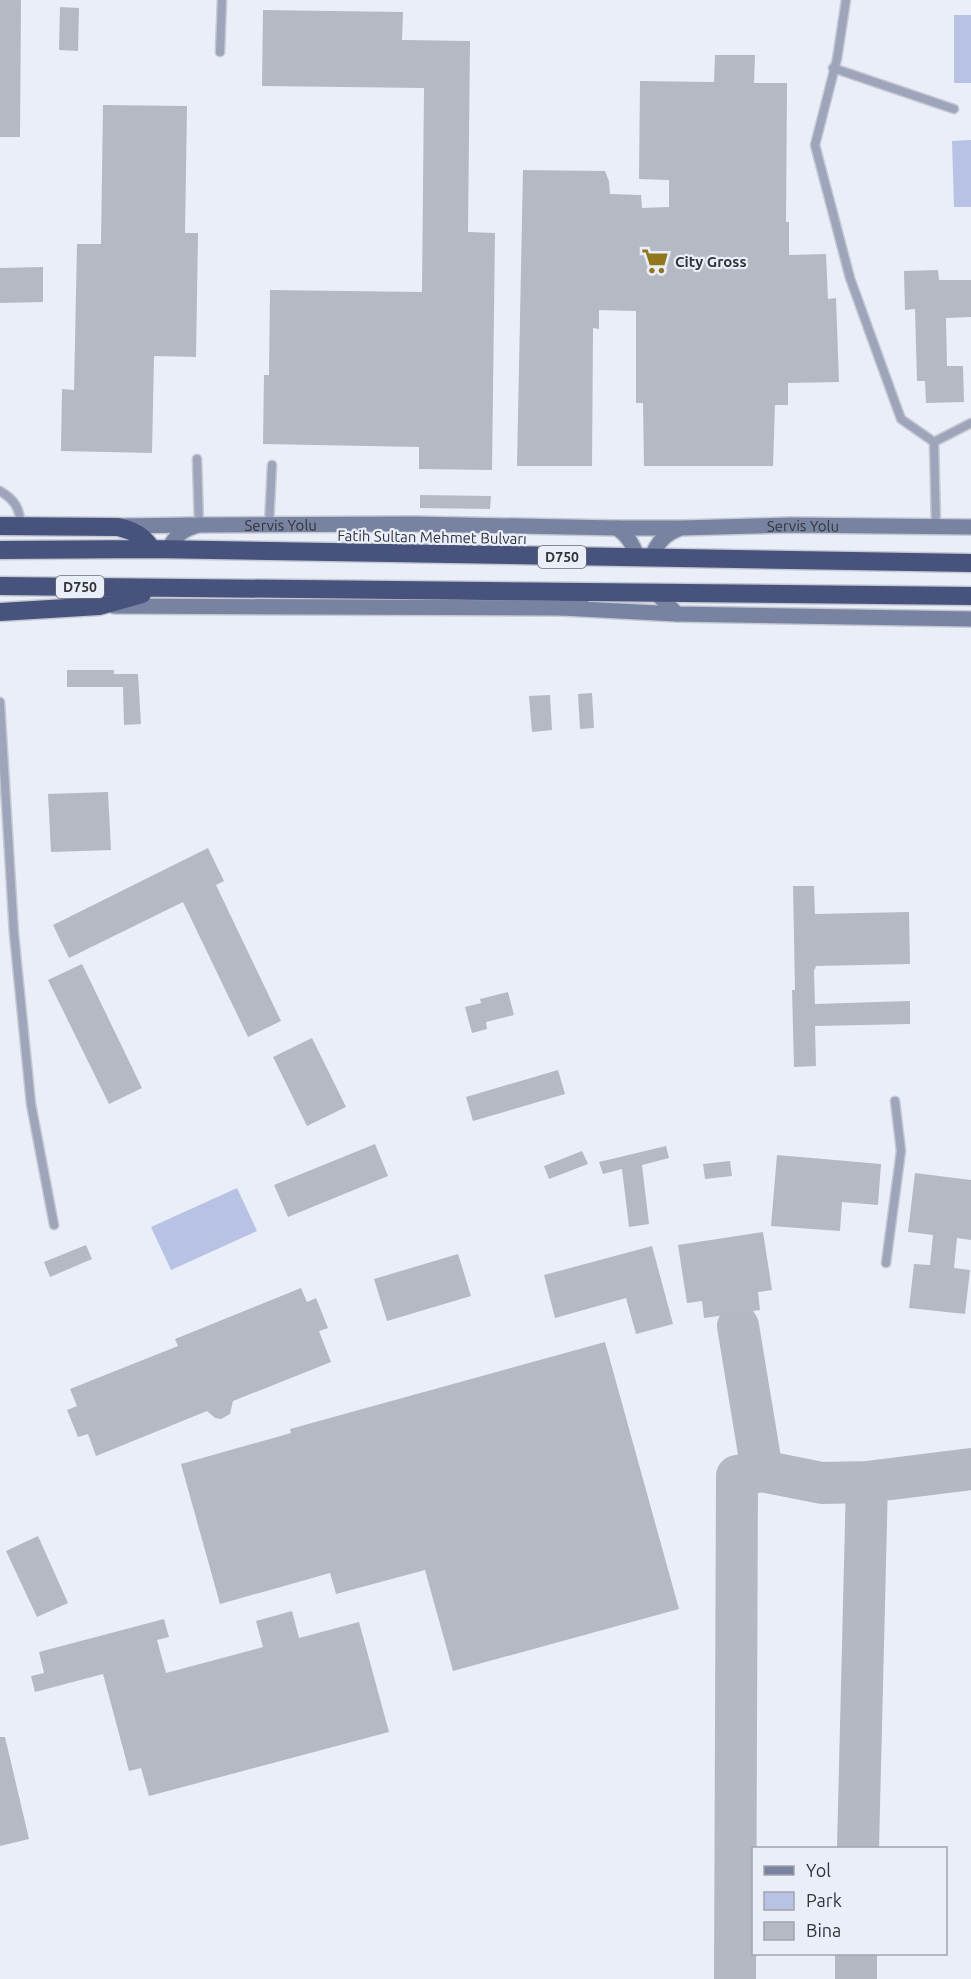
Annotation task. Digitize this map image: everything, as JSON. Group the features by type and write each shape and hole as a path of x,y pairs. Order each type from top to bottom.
{"highway":[{"path":"0,526 118,527 136,532 160,550"},
{"name":"Fatih Sultan Mehmet Bulvarı","path":"0,550 160,550 971,563"},
{"name":"D750","path":"0,586 971,596"},
{"path":"0,612 99,606 161,588"}],"street":[{"name":"Servis Yolu","path":"96,526 414,524 616,528 790,525 971,527"},
{"path":"160,550 183,531 198,525"},
{"path":"616,528 626,535 645,558 668,533 681,528"},
{"path":"562,608 590,591"},
{"path":"656,593 677,614"},
{"path":"99,606 562,608 677,614 971,619"}],"lane":[{"path":"220,52 222,0"},
{"path":"846,0 837,59 815,145 850,278 901,418 934,442"},
{"path":"833,68 954,109"},
{"path":"934,442 971,423"},
{"path":"934,442 936,526"},
{"path":"197,459 198,525"},
{"path":"269,525 272,465"},
{"path":"0,490 7,495 20,512 20,526"},
{"path":"0,702 14,934 29,1092 54,1225"},
{"path":"886,1263 901,1151 895,1101"}],"green space":[{"path":"954,15 971,15 971,83 954,83"},
{"path":"971,140 971,207 954,207 952,141"},
{"path":"237,1188 257,1231 171,1270 151,1227"}],"building":[{"path":"0,0 21,0 20,137 0,137"},
{"path":"60,7 79,8 78,51 59,50"},
{"path":"263,10 403,12 402,40 470,41 468,232 495,233 492,470 419,469 419,447 263,444 264,375 269,375 270,290 422,292 424,88 262,86"},
{"name":"City Gross","path":"715,55 755,55 754,83 787,83 786,222 789,222 789,255 826,254 828,299 836,298 839,382 788,383 788,405 775,405 773,466 644,466 643,403 636,403 636,311 599,310 599,329 593,328 592,466 517,466 523,170 605,171 610,194 641,195 642,208 669,207 669,180 639,179 640,81 714,82"},
{"path":"103,105 187,106 185,233 198,233 196,357 154,356 152,453 61,451 62,389 74,390 77,244 101,244"},
{"path":"43,267 43,302 0,303 0,268"},
{"path":"938,270 939,280 971,280 971,317 946,318 947,366 963,366 964,402 926,403 925,381 917,381 915,309 905,310 904,271"},
{"path":"420,495 491,496 490,509 420,508"},
{"path":"67,670 114,670 114,674 138,674 141,724 124,725 123,687 67,687"},
{"path":"592,693 594,728 580,729 578,694"},
{"path":"550,695 552,730 532,732 529,696"},
{"path":"108,792 111,850 51,852 48,794"},
{"path":"208,848 224,881 216,885 281,1021 248,1037 183,902 69,958 53,925"},
{"path":"793,886 814,886 815,914 909,912 910,964 816,966 814,971 815,1004 910,1001 910,1024 815,1026 816,1066 794,1067"},
{"path":"82,964 142,1088 109,1104 48,980"},
{"path":"508,992 514,1015 486,1022 487,1029 472,1033 465,1007 481,1003 480,999"},
{"path":"312,1038 346,1107 307,1126 273,1057"},
{"path":"558,1070 565,1094 473,1121 466,1097"},
{"path":"375,1144 388,1176 288,1217 274,1185"},
{"path":"666,1146 669,1158 642,1165 649,1224 629,1227 622,1169 603,1174 599,1162"},
{"path":"582,1151 588,1164 549,1179 544,1166"},
{"path":"777,1155 881,1164 878,1205 842,1202 840,1231 771,1226"},
{"path":"730,1161 732,1176 705,1179 703,1164"},
{"path":"915,1173 971,1180 971,1240 957,1238 954,1268 970,1270 965,1314 909,1308 914,1264 930,1265 933,1235 908,1232"},
{"path":"763,1232 772,1290 758,1292 760,1310 704,1318 702,1301 687,1303 678,1245"},
{"path":"86,1245 92,1259 50,1277 44,1262"},
{"path":"652,1246 673,1324 636,1334 626,1298 555,1318 544,1275"},
{"path":"458,1254 471,1296 387,1321 374,1279"},
{"path":"301,1288 307,1302 316,1298 328,1328 319,1331 331,1362 233,1401 230,1414 221,1419 215,1418 207,1411 96,1456 88,1434 78,1437 67,1410 77,1406 70,1389 178,1346 175,1339"},
{"path":"605,1342 679,1609 453,1671 425,1570 336,1594 330,1573 220,1604 181,1464 291,1433 290,1429"},
{"path":"38,1536 68,1603 37,1617 6,1551"},
{"path":"292,1611 299,1638 359,1622 389,1732 149,1796 141,1768 129,1771 103,1674 35,1692 31,1676 44,1673 39,1652 164,1619 169,1637 157,1640 166,1673 263,1647 256,1621"},
{"path":"0,1737 5,1737 29,1839 0,1846"}],"taxiway":[{"path":"738,1326 762,1471"},
{"path":"735,1979 737,1476 762,1471 822,1483 867,1482 971,1469"},
{"path":"858,1847 867,1482"},
{"path":"856,1955 856,1979"}],"place":[{"name":"City Gross","path":"655,261"}]}
